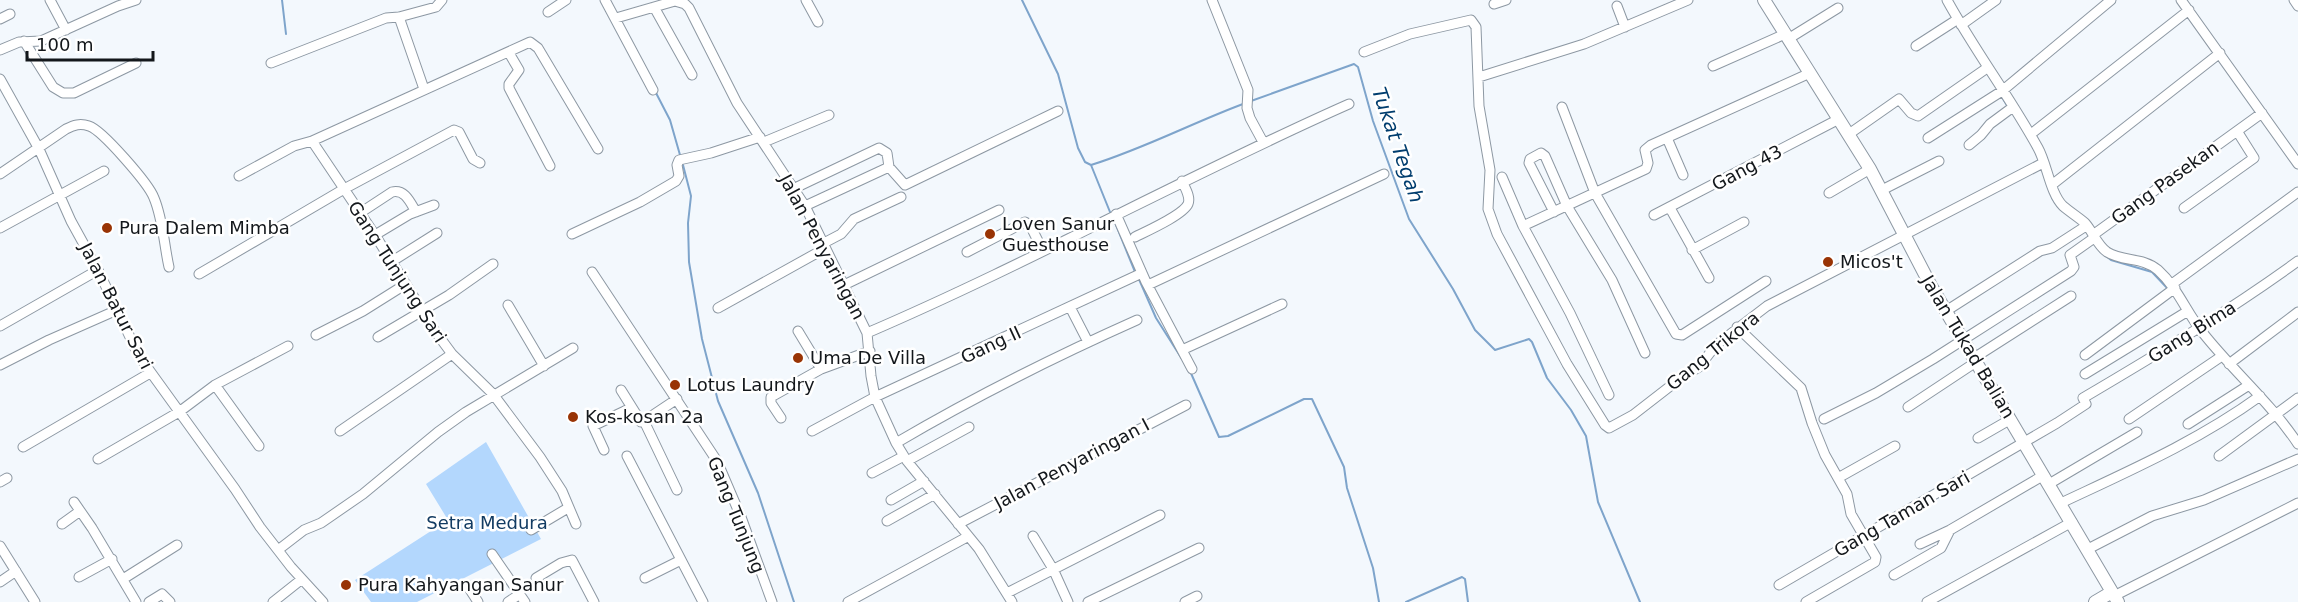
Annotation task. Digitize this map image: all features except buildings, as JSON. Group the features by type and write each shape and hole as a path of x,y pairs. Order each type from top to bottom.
{"street":[{"path":"50,0 66,30"},
{"path":"0,50 24,41 41,41 116,3 136,0"},
{"path":"271,63 386,18 399,17 436,7 442,0"},
{"path":"548,12 566,0"},
{"path":"605,0 653,90"},
{"path":"806,0 818,22"},
{"path":"1212,0 1248,90 1247,108 1250,118 1263,142"},
{"path":"1494,4 1506,0"},
{"path":"1364,52 1410,34 1471,21 1476,27 1479,77 1584,44 1688,0"},
{"name":"Jalan Tukad Balian","path":"1764,0 1870,169 1963,341 2012,419 2115,596"},
{"path":"1947,0 1987,68 2031,134 2042,154 2043,163 2060,202 2086,226 2109,253 2146,262 2156,268 2173,286 2199,328 2276,414 2298,444"},
{"path":"1916,46 1996,0"},
{"path":"1928,138 2002,91 2111,0"},
{"path":"2181,0 2298,164"},
{"path":"2294,0 2298,6"},
{"name":"Jalan Penyaringan","path":"616,18 654,8 670,1 680,1 689,8 737,104 805,206 823,247 867,333 875,397 896,444 979,549 1009,598"},
{"path":"1617,6 1626,27"},
{"path":"654,8 692,75"},
{"path":"1713,66 1786,37 1838,8"},
{"path":"2031,134 2189,10"},
{"path":"0,19 10,14"},
{"path":"399,17 424,89"},
{"path":"24,41 53,87 63,93 74,93 136,63"},
{"path":"240,176 294,146 312,141 509,53 526,43 533,43 538,48 598,149"},
{"path":"509,53 519,70 508,84 509,88 550,166"},
{"path":"2053,184 2220,53"},
{"path":"1849,134 1899,99 1911,113 1918,116 1987,68"},
{"path":"1522,226 1646,169 1648,163 1645,150 1666,138 1810,73"},
{"name":"Gang Trikora","path":"1479,77 1479,106 1490,170 1488,209 1497,234 1567,364 1605,425 1610,428 1633,415 1682,377 1699,367 1716,345 1767,306 2043,163"},
{"name":"Jalan Batur Sari","path":"0,80 39,148 58,194 98,270 132,345 278,550 323,602"},
{"path":"867,333 951,297 1182,181 1349,104"},
{"path":"1562,107 1595,193 1678,335 1682,335 1766,281"},
{"path":"1969,144 2013,107"},
{"path":"795,188 879,148 887,153 889,167 905,185 1058,111"},
{"name":"Gang Pasekan","path":"1963,341 2073,269 2074,265 2070,255 2093,236 2262,113"},
{"path":"572,234 640,202 676,181 679,176 677,165 679,160 762,139 829,115"},
{"name":"Gang 43","path":"1654,215 1839,119"},
{"path":"0,174 75,124 91,126 102,135 149,188 155,199 169,267"},
{"path":"199,274 344,189 454,130 459,132 473,159 480,163"},
{"path":"2184,208 2252,160 2252,153 2237,131"},
{"path":"1666,138 1683,175"},
{"name":"Gang Tunjung Sari","path":"312,141 375,235 422,312 452,354 493,394 540,457 562,491 576,525"},
{"path":"1554,212 1529,163 1530,159 1541,153 1545,156 1567,206 1612,280 1645,353"},
{"path":"1882,190 1939,161"},
{"path":"805,206 889,167"},
{"path":"1829,193 1870,169"},
{"path":"0,228 58,194 104,171"},
{"path":"1148,285 1384,174"},
{"path":"1502,177 1522,226 1570,314 1609,394"},
{"path":"1135,237 1181,211 1187,205 1189,198 1182,181"},
{"path":"360,213 398,190 404,193 416,212"},
{"path":"2085,355 2298,192"},
{"path":"718,308 823,247 841,234 854,219 901,197"},
{"path":"375,235 416,212 434,205"},
{"path":"1670,208 1710,278"},
{"path":"844,285 999,210"},
{"path":"1116,214 1138,275 1148,285 1192,369"},
{"path":"968,252 1025,222 1030,225 1042,251"},
{"path":"1692,249 1744,222"},
{"path":"1946,311 2040,251 2052,248 2086,226"},
{"path":"391,262 437,233"},
{"name":"Gang Bima","path":"2025,443 2086,404 2083,398 2256,292 2298,261"},
{"path":"378,338 422,312 493,264"},
{"path":"0,326 98,270"},
{"name":"Gang Tunjung","path":"592,272 717,461 772,602"},
{"name":"Gang II","path":"812,431 875,397 1138,275"},
{"path":"316,335 350,318 406,284"},
{"path":"1908,407 2071,296"},
{"path":"1182,350 1282,304"},
{"path":"508,305 544,366"},
{"path":"1070,308 1088,342"},
{"path":"0,365 117,310"},
{"path":"2085,374 2188,311"},
{"path":"2229,364 2298,312"},
{"path":"896,444 955,408 1137,320"},
{"path":"1737,327 1801,388 1825,455 1849,500 1851,514 1876,557 1875,562 1817,599 1806,602"},
{"path":"798,331 821,369"},
{"path":"1824,419 1876,393 1963,341"},
{"path":"98,459 179,412 215,385 288,346"},
{"path":"278,550 304,530 321,523 363,494 438,432 493,394 573,348"},
{"path":"781,418 771,403 771,397 821,369 870,351"},
{"path":"340,431 452,354"},
{"path":"2129,418 2222,356"},
{"path":"23,447 150,373"},
{"path":"215,385 259,446"},
{"path":"2188,424 2249,385"},
{"path":"621,390 641,422 644,421 677,490"},
{"path":"2061,503 2180,447 2232,416 2260,396"},
{"path":"2219,456 2298,398"},
{"path":"644,421 677,399"},
{"name":"Jalan Penyaringan I","path":"958,524 1186,405"},
{"path":"603,450 593,426 631,408"},
{"path":"1978,438 2012,419"},
{"path":"872,473 969,427"},
{"path":"1920,544 2137,432"},
{"name":"Gang Taman Sari","path":"1779,585 2025,443"},
{"path":"1838,478 1895,446"},
{"path":"627,456 703,602"},
{"path":"2088,549 2152,516 2204,500 2298,459"},
{"path":"891,500 924,481"},
{"path":"887,521 935,494"},
{"path":"74,502 136,602"},
{"path":"2095,602 2115,596 2298,503"},
{"path":"531,530 568,508"},
{"path":"62,524 80,511"},
{"path":"1009,598 1053,569 1160,515"},
{"path":"1927,602 2072,522"},
{"path":"1894,575 1941,548 1950,530"},
{"path":"1033,536 1053,569 1068,602"},
{"path":"849,602 968,537"},
{"path":"123,579 177,545"},
{"path":"0,546 35,602"},
{"path":"1088,602 1199,548"},
{"path":"492,554 522,598 508,602"},
{"path":"79,577 112,560"},
{"path":"536,578 561,563 572,560 594,602"},
{"path":"645,578 681,560"},
{"path":"0,582 16,571"},
{"path":"273,602 302,579"},
{"path":"467,585 478,602"},
{"path":"149,602 162,594 170,602"},
{"path":"1185,602 1197,596"}],"green space":[{"name":"Setra Medura","path":"486,442 541,539 417,602 371,602 355,580 448,520 426,484"}],"waterway":[{"path":"282,0 286,34"},
{"name":"Tukat Tegah","path":"1022,0 1058,74 1078,148 1085,162 1091,165 1243,104"},
{"name":"Tukat Tegah","path":"1251,101 1354,64 1358,67 1373,121 1409,219 1453,289 1475,330 1495,350 1529,339 1547,378 1571,410 1586,436 1598,502 1640,602"},
{"path":"655,91 670,120 680,155"},
{"path":"2000,94 2008,107"},
{"path":"683,165 691,196 688,223 689,262 702,339 718,401 758,493 794,602"},
{"path":"1091,165 1110,212"},
{"path":"2052,198 2059,208"},
{"path":"1116,225 1135,272"},
{"path":"2105,255 2111,260 2152,272 2169,290"},
{"path":"1138,277 1156,318 1182,359"},
{"path":"1190,371 1219,437 1228,436 1304,399 1312,399 1344,467 1347,488 1373,568 1379,602"},
{"path":"1406,602 1462,577 1465,579 1468,602"}],"place":[{"name":"Pura Dalem Mimba","path":"107,228"},
{"name":"Loven Sanur Guesthouse","path":"990,234"},
{"name":"Micos't","path":"1828,262"},
{"name":"Uma De Villa","path":"798,358"},
{"name":"Lotus Laundry","path":"675,385"},
{"name":"Kos-kosan 2a","path":"573,417"},
{"name":"Pura Kahyangan Sanur","path":"346,585"}]}
